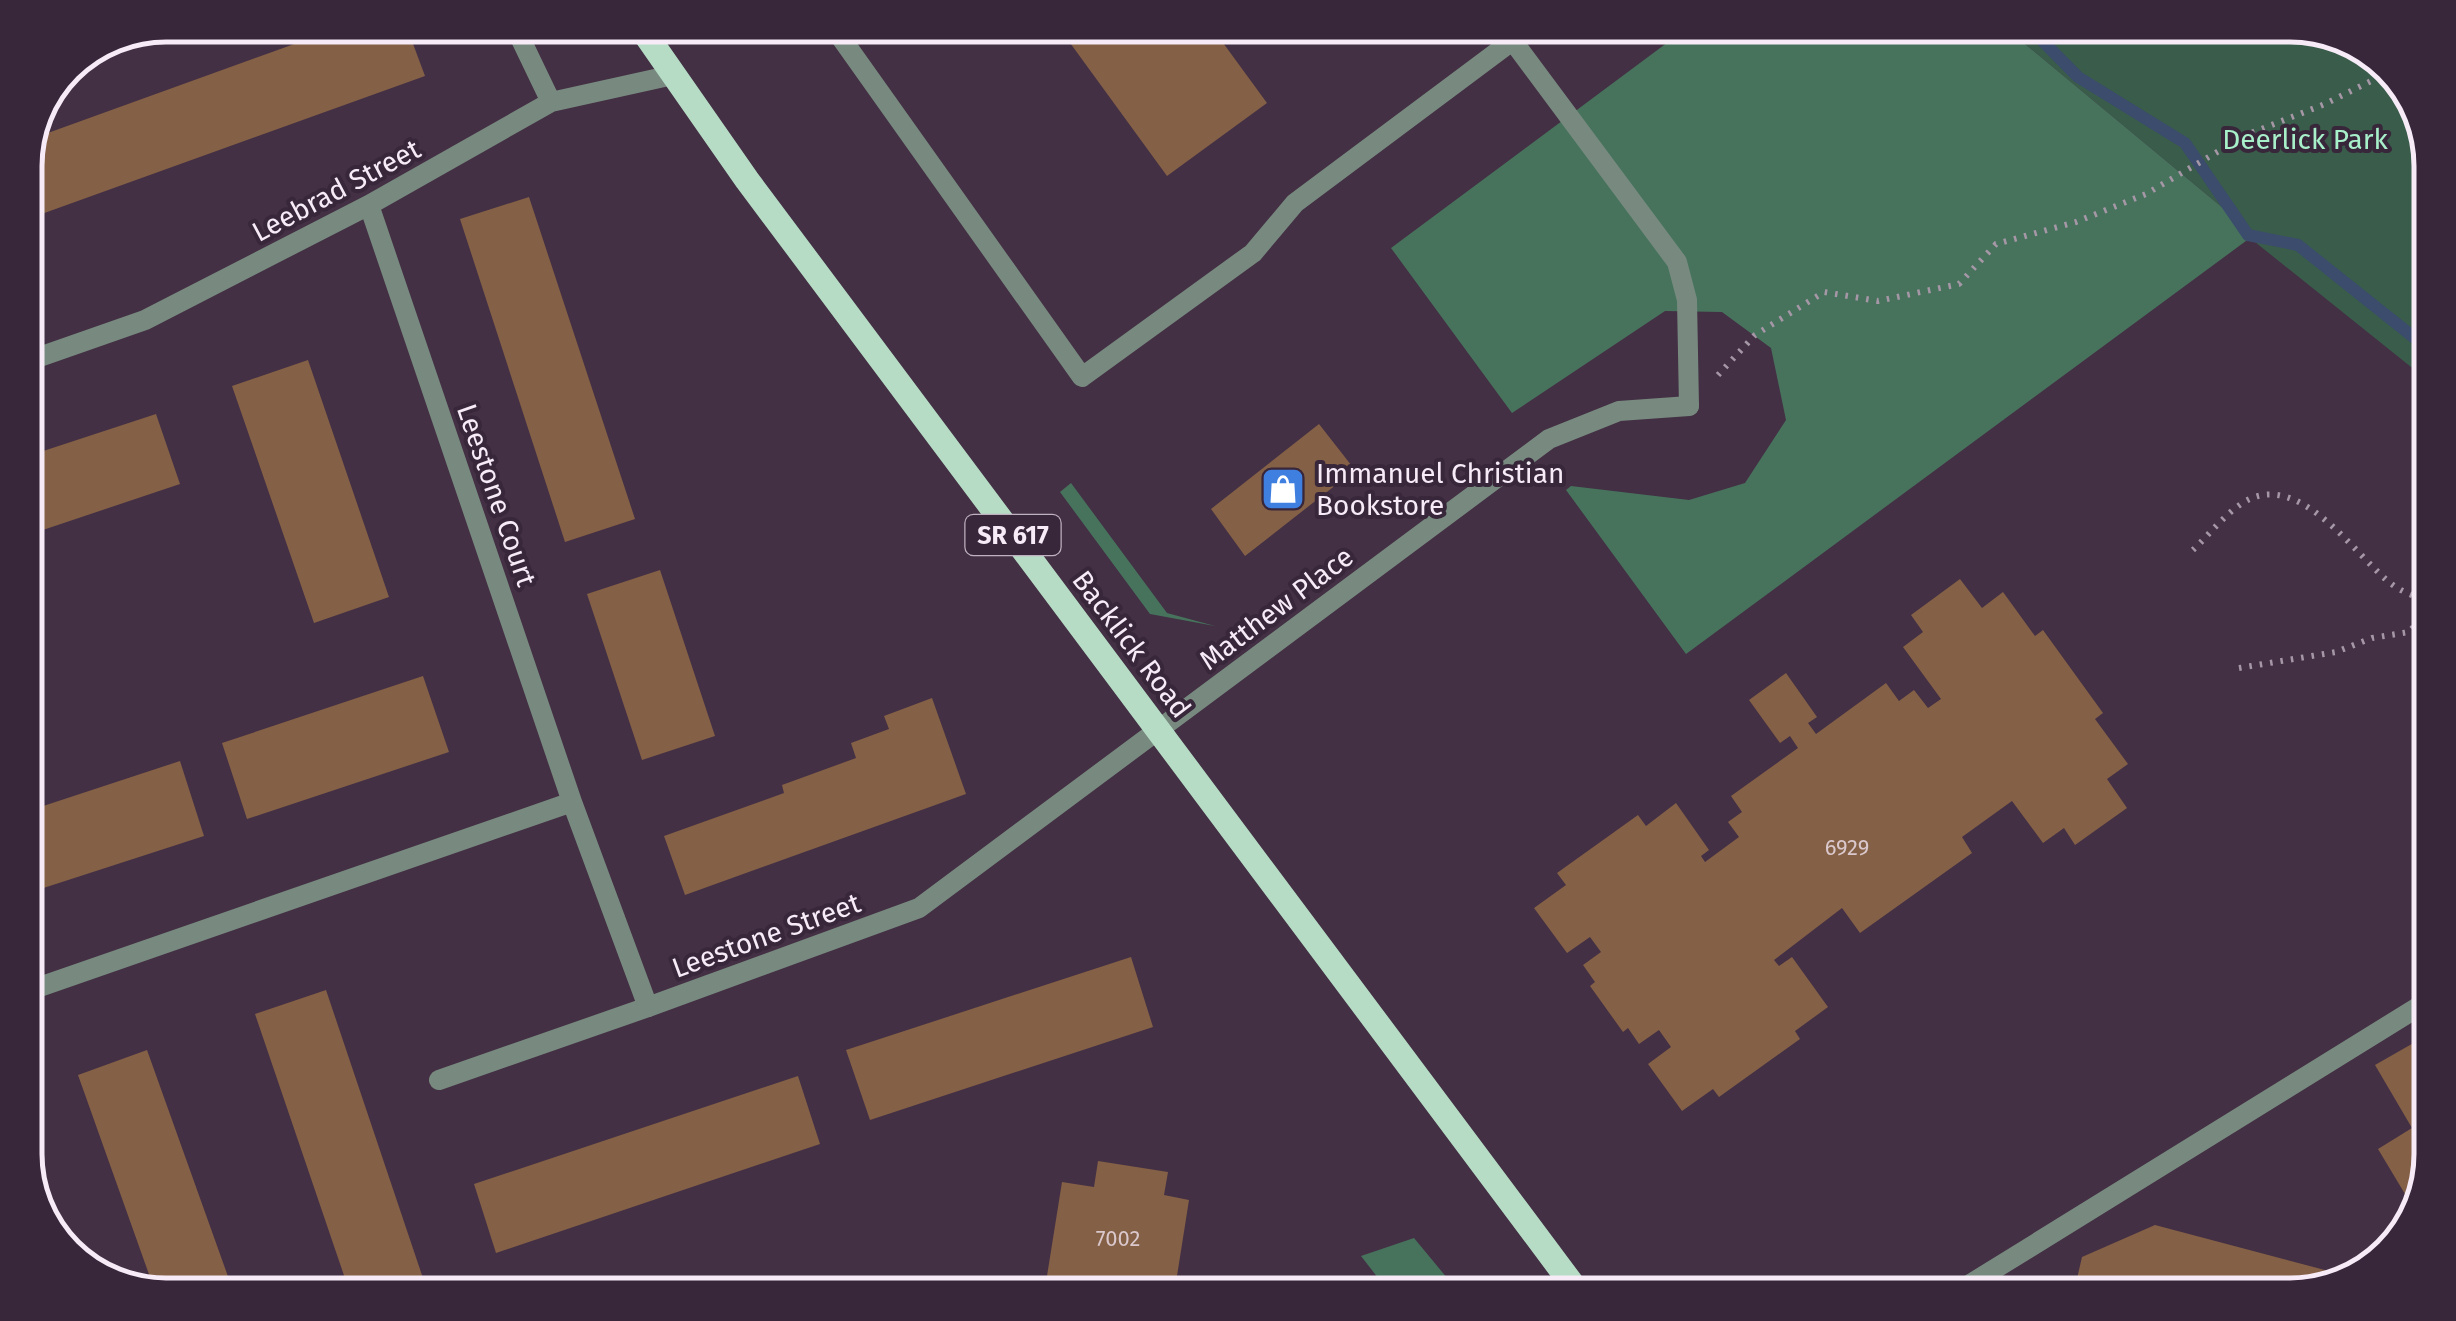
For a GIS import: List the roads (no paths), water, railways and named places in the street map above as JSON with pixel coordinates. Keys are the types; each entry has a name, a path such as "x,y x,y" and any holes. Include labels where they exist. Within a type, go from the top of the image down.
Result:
{"main road":[{"name":"Backlick Road","path":"651,42 1567,1278"}],"street":[{"path":"522,42 551,102"},
{"path":"844,42 1082,378 1253,253 1295,203 1495,42"},
{"name":"Matthew Place","path":"1160,730 1550,439 1619,411 1690,406 1687,300 1677,262 1513,42"},
{"name":"Leebrad Street","path":"43,356 145,320 370,205 551,102 673,75"},
{"name":"Leestone Court","path":"370,205 572,802"},
{"name":"Leestone Street","path":"572,802 648,1007 919,908 1160,730"},
{"path":"43,986 572,802"},
{"path":"439,1080 648,1007"},
{"path":"1987,1278 2414,1009"}],"waterway":[{"path":"2044,42 2078,77 2185,143 2248,235 2298,245 2413,337"}],"place":[{"name":"Immanuel Christian Bookstore","path":"1283,489"}],"park label":[{"name":"Deerlick Park","path":"2305,139"}]}
